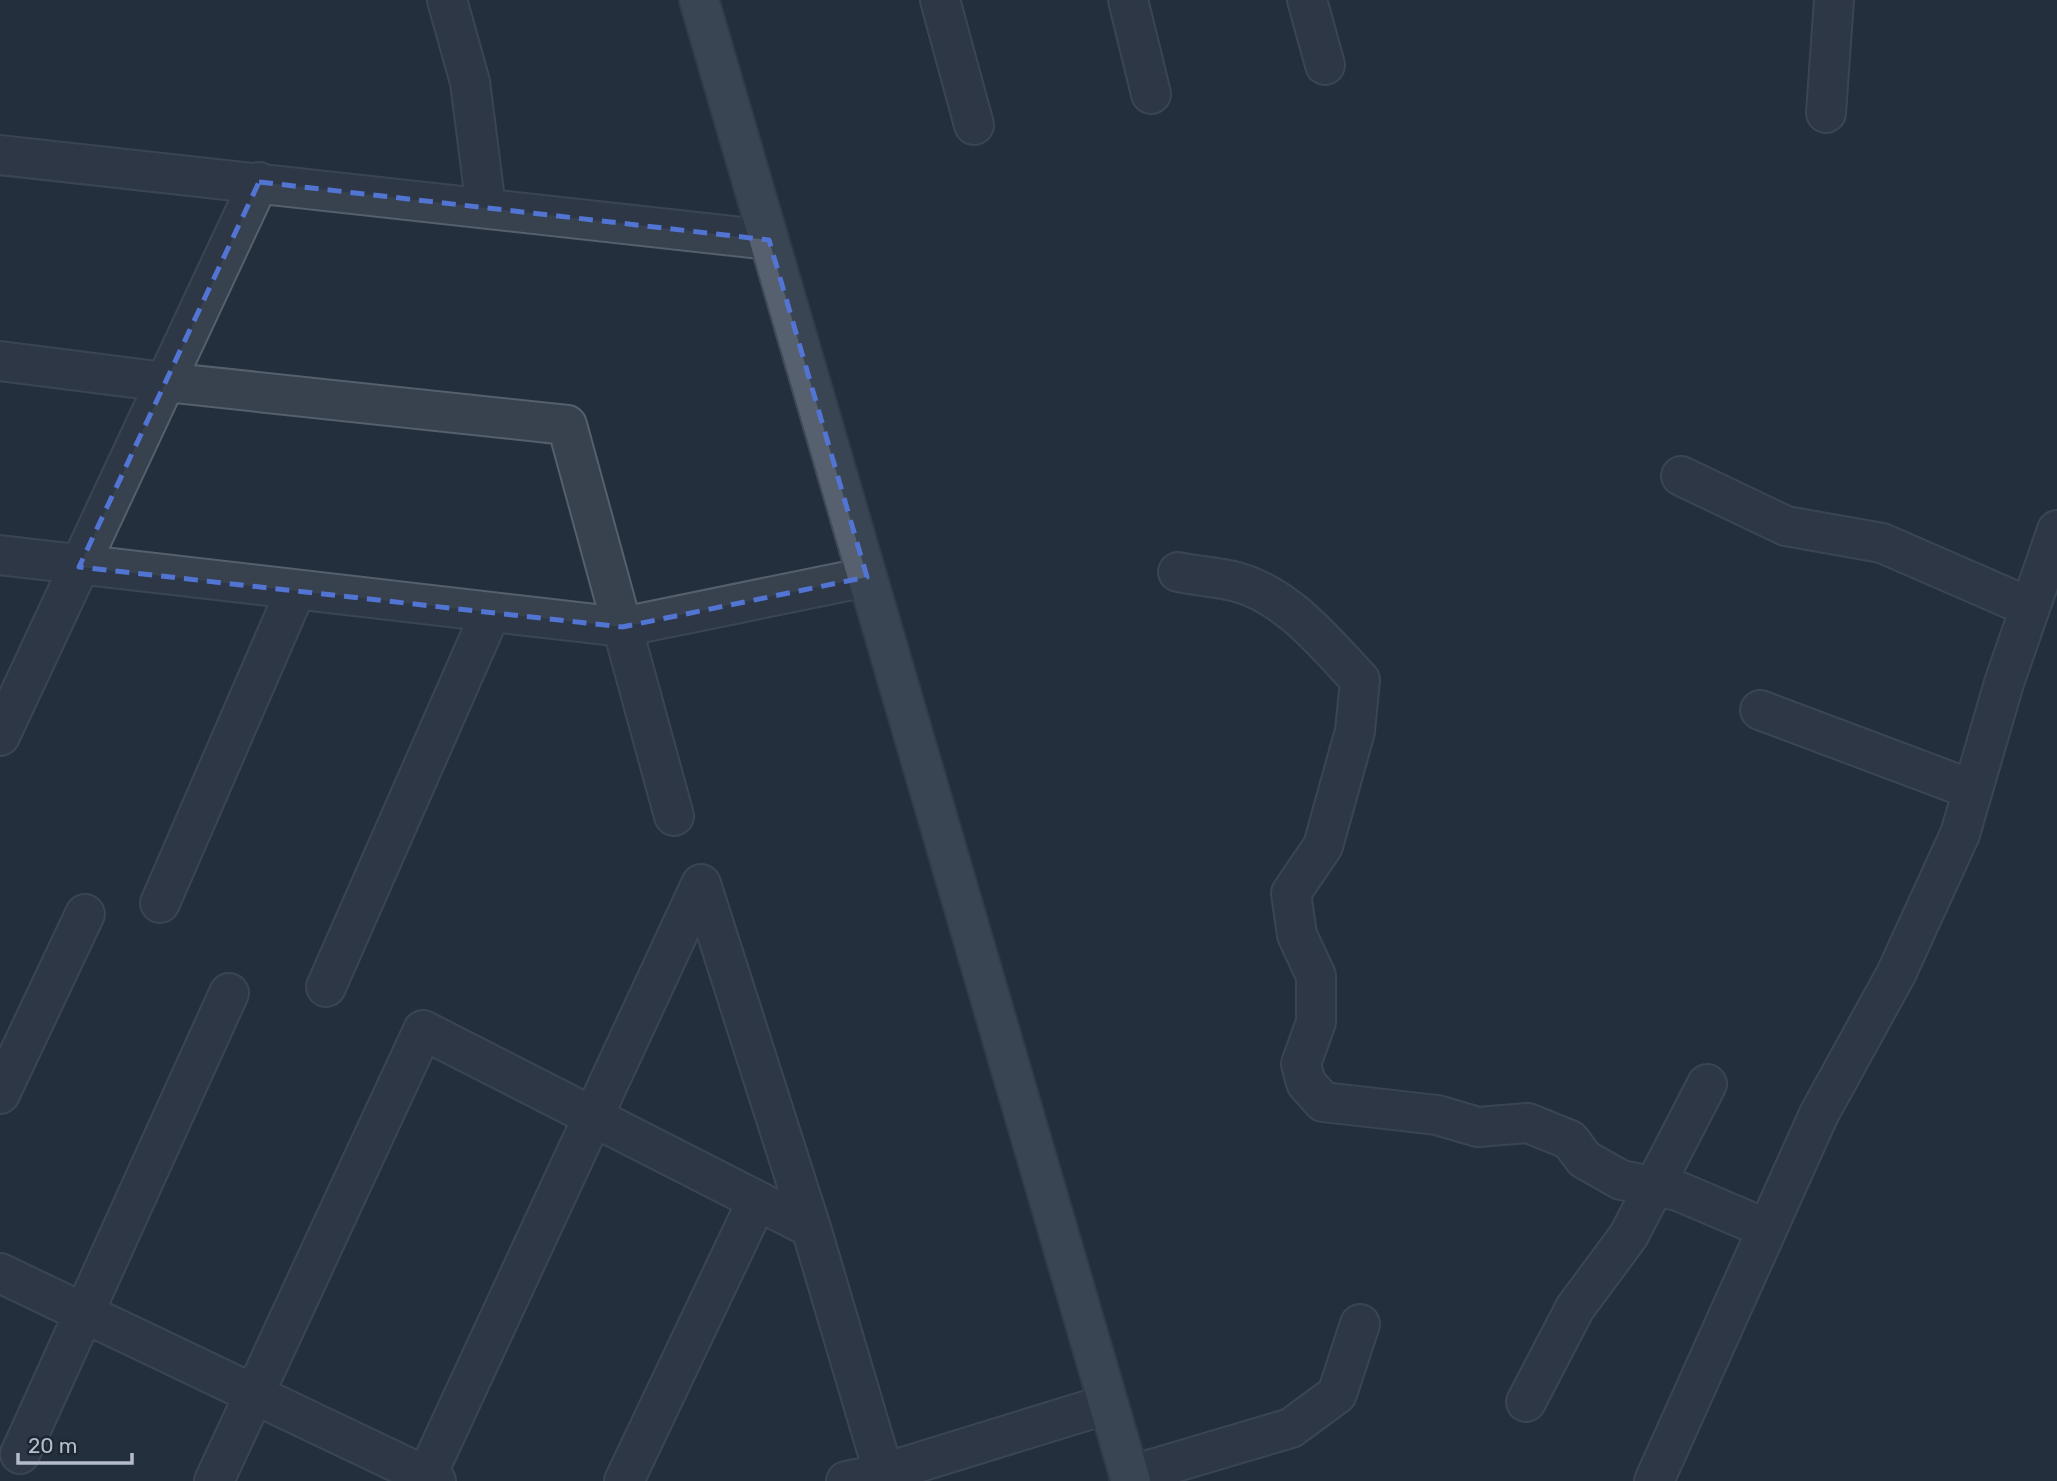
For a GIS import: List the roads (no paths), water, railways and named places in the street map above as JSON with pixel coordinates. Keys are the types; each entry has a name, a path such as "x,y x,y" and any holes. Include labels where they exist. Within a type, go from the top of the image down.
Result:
{"main road":[{"path":"699,0 1130,1479"}],"street":[{"path":"447,0 470,82 486,208"},
{"path":"940,0 974,125"},
{"path":"1128,0 1151,94"},
{"path":"1307,0 1325,65"},
{"path":"1826,113 1834,0"},
{"path":"0,155 769,240"},
{"path":"0,736 259,182"},
{"path":"0,361 165,383 567,425 674,816"},
{"path":"1682,476 1786,526 1882,544 2029,607"},
{"path":"1654,1481 1819,1114 1896,974 1960,834 2029,607 2057,530"},
{"path":"0,555 79,567 622,627 867,577"},
{"path":"1178,572 1239,583 1285,607 1360,680 1355,731 1332,804 1323,846 1290,893 1297,935 1316,976 1316,1022 1301,1064 1306,1083 1323,1102 1437,1115 1478,1127 1528,1123 1570,1140 1584,1159 1621,1180 1678,1191 1767,1229"},
{"path":"160,903 296,590"},
{"path":"326,987 491,612"},
{"path":"1760,710 1973,790"},
{"path":"0,1273 429,1480 701,884 811,1228 885,1477"},
{"path":"0,1094 85,914"},
{"path":"20,1454 229,993"},
{"path":"214,1481 423,1030 811,1228"},
{"path":"1526,1402 1575,1308 1629,1235 1707,1084"},
{"path":"624,1481 757,1201"},
{"path":"1130,1479 1291,1428 1337,1394 1360,1324"},
{"path":"846,1481 885,1477 1108,1404"}]}
